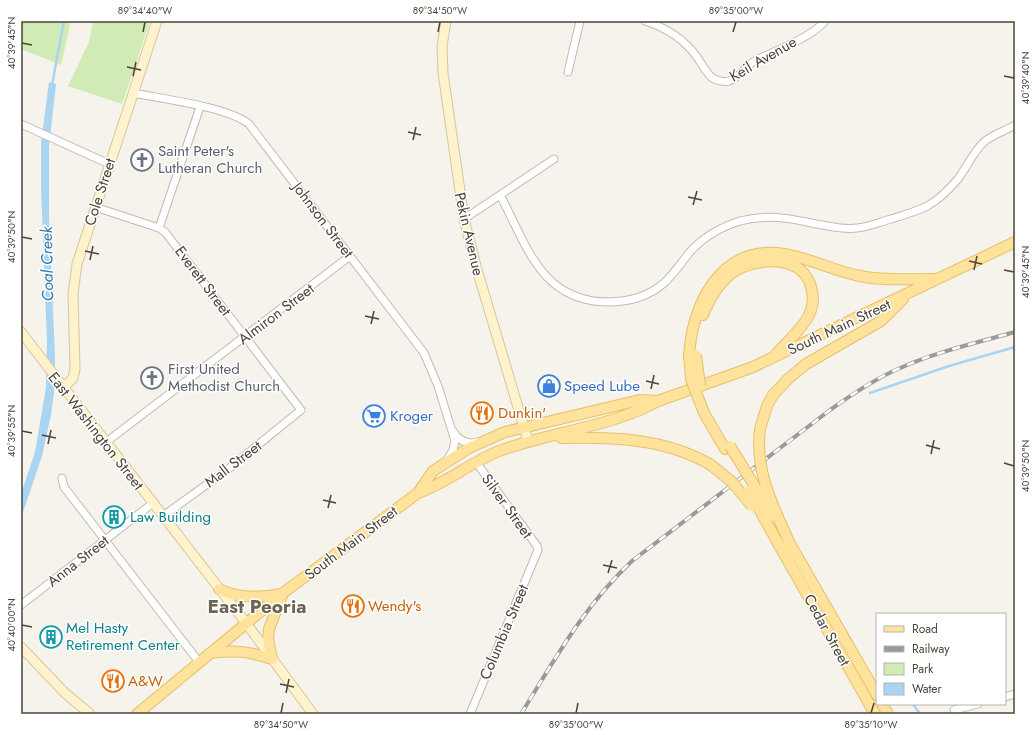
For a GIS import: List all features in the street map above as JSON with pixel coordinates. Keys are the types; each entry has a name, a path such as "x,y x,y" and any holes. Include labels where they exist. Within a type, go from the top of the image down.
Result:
{"main road":[{"name":"South Main Street","path":"137,714 283,593 418,493 433,488 476,462 528,441 547,438 644,409 658,401 716,382 773,358 1015,242"},
{"path":"784,544 707,412 693,355 694,320 706,293 716,279 729,266 746,258 761,254 779,254 798,257 839,272 861,276 939,279"},
{"path":"693,355 703,314 718,288 726,278 742,267 755,263 771,261 788,264 798,269 810,282 814,298 806,321 773,358"},
{"path":"784,544 761,471 758,446 760,429 767,406 773,395 788,379 806,364 881,322 909,293"},
{"name":"South Main Street","path":"418,493 433,471 443,464 486,440 513,429 525,428 640,400 658,401"},
{"path":"547,438 622,438 684,451 711,465 739,490 784,544"},
{"name":"Cedar Street","path":"784,544 876,693"},
{"name":"Cedar Street","path":"784,544 855,680 875,714"},
{"path":"219,589 227,593 246,597 268,597 283,593"},
{"path":"272,659 268,638 269,629 283,593"},
{"path":"210,653 237,650 252,652 272,659"},
{"path":"883,705 888,714"}],"street":[{"name":"Cole Street","path":"63,388 73,378 75,368 74,274 157,21"},
{"name":"Pekin Avenue","path":"446,21 442,46 443,73 464,219 476,266 528,441"},
{"path":"568,72 580,21"},
{"name":"Keil Avenue","path":"646,21 660,26 677,36 695,55 710,76 720,81 733,79 751,64 815,30 825,21"},
{"name":"Johnson Street","path":"134,92 231,114 249,124 424,353 433,373 455,444 451,454 443,464"},
{"path":"159,228 200,107"},
{"path":"21,124 109,164"},
{"path":"500,195 525,247 538,268 552,283 562,290 589,300 613,302 628,301 648,295 665,282 690,252 719,230 741,221 772,217 790,218 838,228 857,228 924,210 940,199 983,144 1015,126"},
{"path":"464,219 554,159"},
{"name":"Everett Street","path":"95,207 159,228 170,238 301,410"},
{"name":"Almiron Street","path":"105,443 350,256"},
{"name":"East Washington Street","path":"21,332 105,443 246,623 313,714"},
{"name":"Mall Street","path":"163,516 227,470 301,410"},
{"name":"Johnson Street","path":"450,424 457,437 463,441 475,443 486,440"},
{"name":"Silver Street","path":"476,462 537,546 538,550"},
{"path":"62,478 64,487 199,662"},
{"name":"Anna Street","path":"21,605 153,503"},
{"name":"Columbia Street","path":"470,714 538,550"},
{"path":"21,647 65,693 90,714"},
{"path":"954,710 974,705"}],"green space":[{"path":"21,21 71,21 61,65 21,49"},
{"path":"93,21 150,21 122,104 68,86 89,42"}],"water":[{"path":"49,82 56,84 49,146 49,217 55,357 54,393 42,456 21,518 21,494 35,452 46,388 47,343 41,188 41,143"}],"waterway":[{"name":"Coal Creek","path":"52,85 64,21"},
{"path":"870,393 949,366 1015,347"},
{"path":"914,705 920,714"}],"railway":[{"path":"521,714 571,634 599,596 632,561 854,393 889,373 912,363 956,348 1015,332"}],"place":[{"name":"Saint Peter's Lutheran Church","path":"142,160"},
{"name":"First United Methodist Church","path":"152,378"},
{"name":"Speed Lube","path":"549,386"},
{"name":"Dunkin'","path":"482,413"},
{"name":"Kroger","path":"374,416"},
{"name":"Law Building","path":"114,517"},
{"name":"Wendy's","path":"353,606"},
{"name":"Mel Hasty Retirement Center","path":"51,637"},
{"name":"A&W","path":"113,681"}],"district":[{"name":"East Peoria","path":"257,606"}]}
